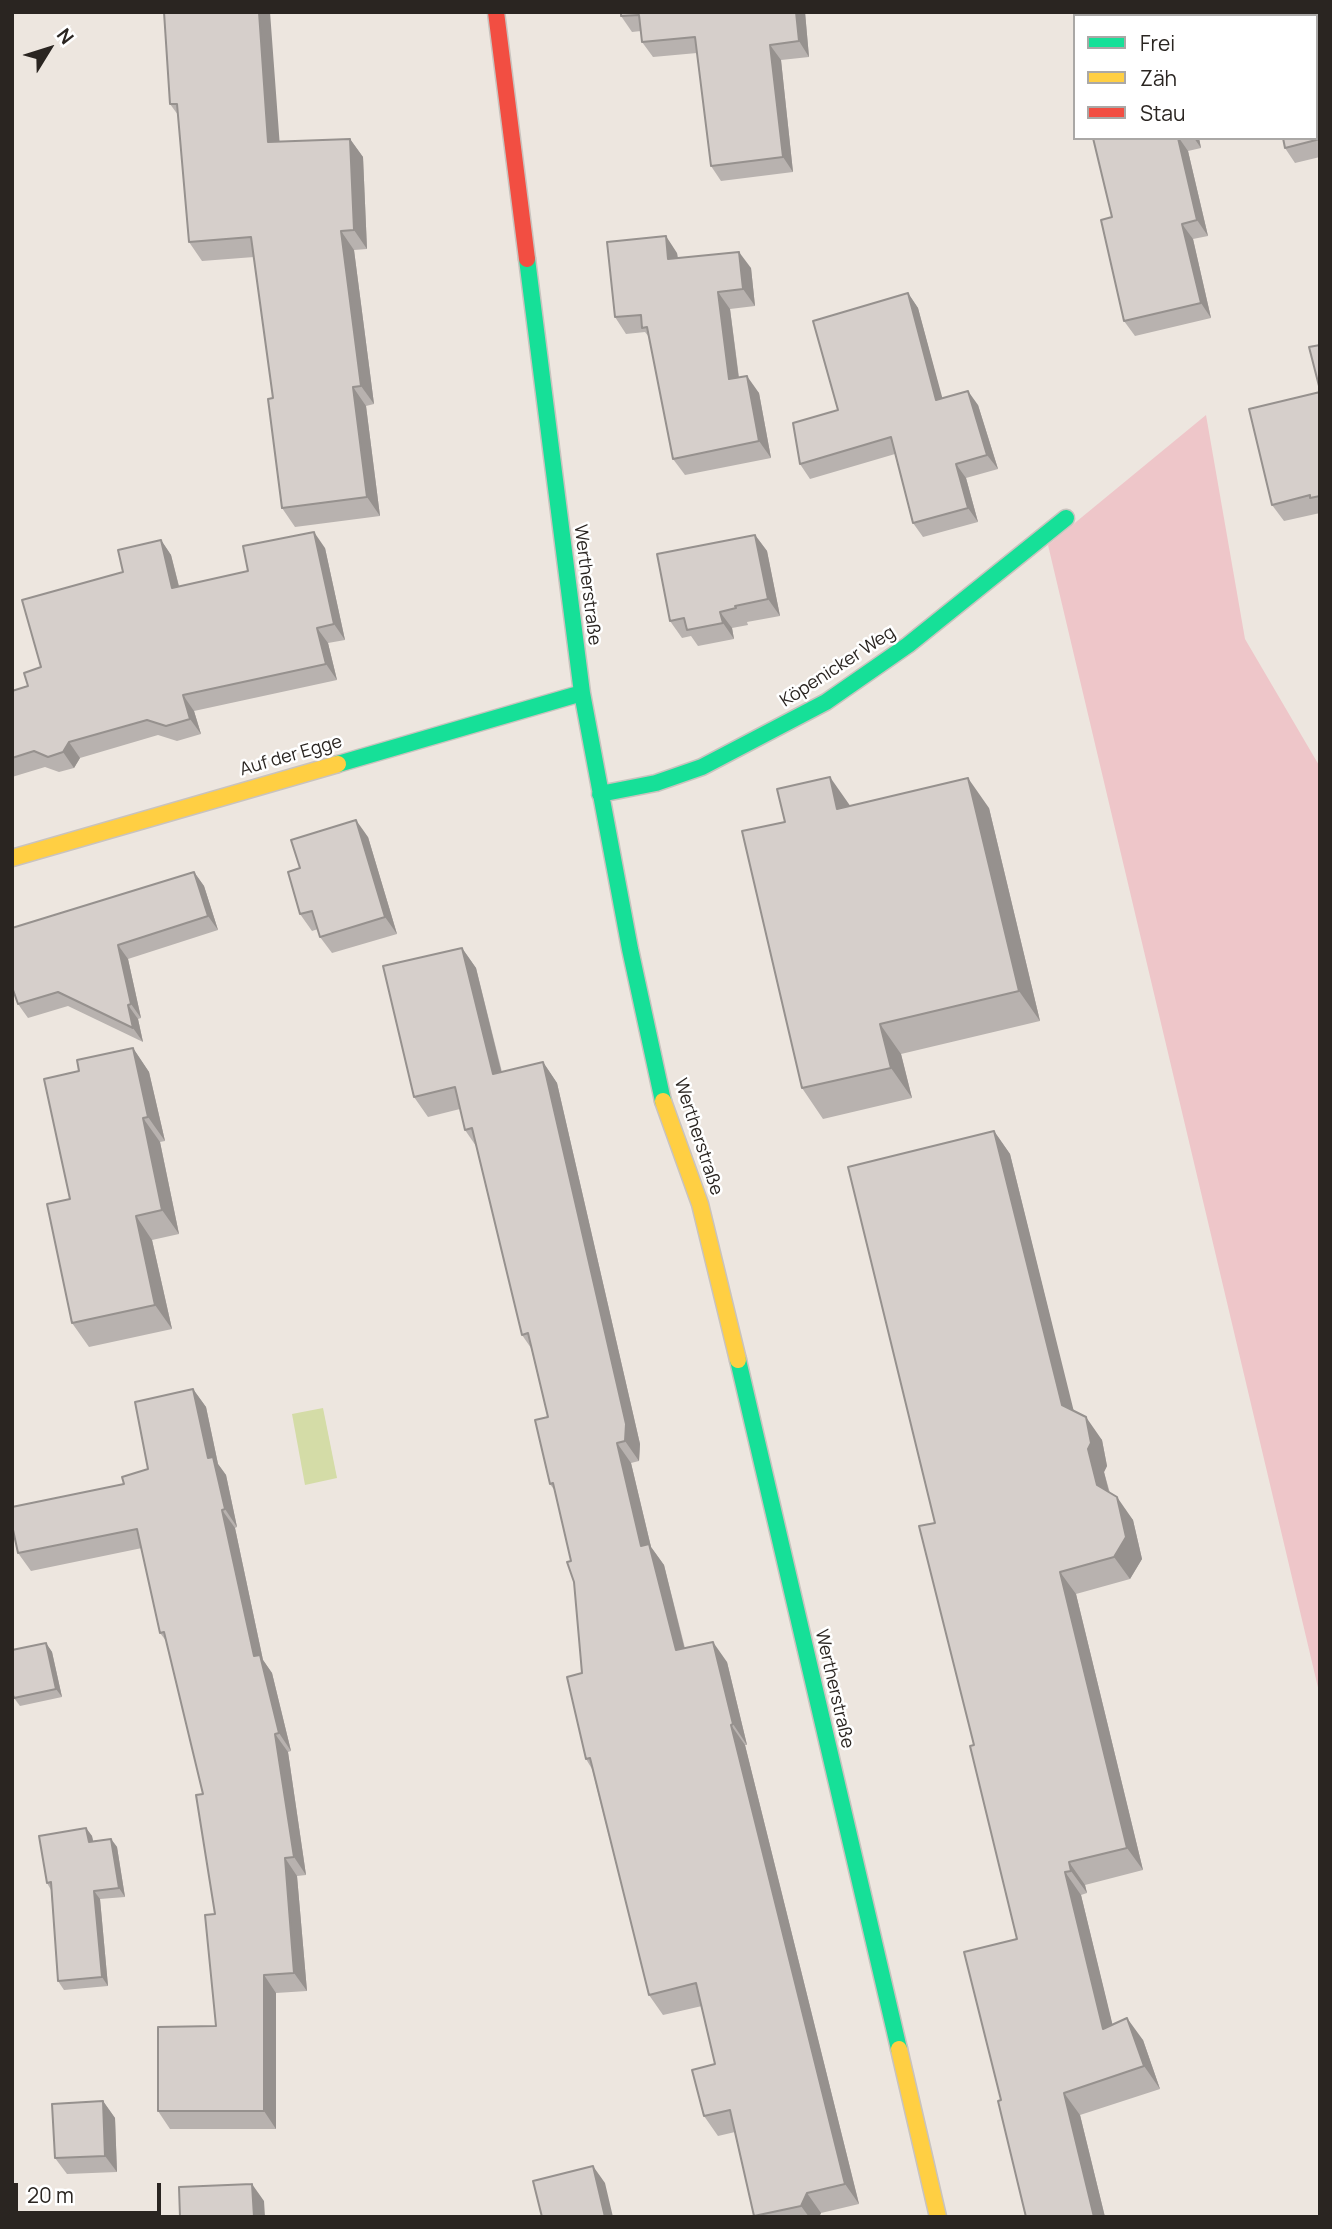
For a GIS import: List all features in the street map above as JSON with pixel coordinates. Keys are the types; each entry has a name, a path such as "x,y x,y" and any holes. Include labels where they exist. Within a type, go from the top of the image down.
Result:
{"main road":[{"name":"Wertherstraße","path":"496,12 582,693 630,949 666,1113 700,1204 939,2217"},
{"name":"Köpenicker Weg","path":"600,794 656,783 702,767 826,702 918,638 1066,518"},
{"name":"Auf der Egge","path":"12,858 582,693"}],"shaded area":[{"path":"1206,415 1245,639 1320,767 1320,1696 1048,545"},
{"path":"323,1408 337,1478 305,1485 292,1414"}],"building":[{"path":"164,12 259,12 268,142 350,139 354,230 341,231 361,386 353,387 367,497 282,508 268,399 273,398 251,237 189,242 177,104 170,104"},
{"path":"621,12 796,12 799,41 770,45 783,157 711,166 695,37 642,42 639,15 621,16"},
{"path":"1095,12 1142,14 1096,14"},
{"path":"1318,34 1320,34 1318,140"},
{"path":"1093,140 1178,140 1197,220 1182,224 1201,303 1124,321 1101,220 1112,217"},
{"path":"1283,140 1316,140 1285,148"},
{"path":"666,236 668,259 739,252 743,289 718,292 729,379 747,376 759,441 673,459 647,327 642,328 641,315 615,317 607,242"},
{"path":"908,293 936,400 968,391 987,455 956,464 968,508 913,523 891,437 800,464 793,423 838,410 813,321"},
{"path":"1320,345 1320,386 1319,386 1309,347"},
{"path":"1320,392 1320,496 1310,498 1310,495 1272,505 1249,409"},
{"path":"314,532 334,624 317,628 326,664 183,695 190,719 166,726 147,720 69,742 63,752 48,757 34,751 12,758 12,691 28,686 24,673 41,667 22,600 123,572 118,550 161,540 172,588 248,571 243,546"},
{"path":"755,535 768,599 720,612 723,623 687,630 684,618 670,621 657,554"},
{"path":"830,777 837,809 968,778 1019,991 880,1024 891,1068 802,1088 742,831 785,822 777,789"},
{"path":"356,820 385,917 320,937 312,911 300,914 288,872 300,868 291,840"},
{"path":"194,872 208,916 118,945 131,1004 128,1005 133,1028 58,992 18,1004 12,987 12,928"},
{"path":"462,948 493,1074 543,1062 626,1424 625,1441 617,1443 641,1546 649,1544 676,1650 713,1642 733,1724 731,1725 845,2184 807,2193 801,2206 754,2216 730,2110 704,2116 692,2070 715,2064 696,1983 649,1995 567,1677 582,1673 574,1582 567,1562 571,1561 553,1483 550,1484 535,1420 548,1417 528,1333 522,1335 472,1128 465,1130 455,1087 414,1097 383,966"},
{"path":"133,1048 148,1117 143,1118 162,1210 136,1216 155,1305 72,1323 47,1204 70,1199 44,1079 79,1071 77,1060"},
{"path":"994,1131 1062,1405 1086,1417 1091,1443 1088,1449 1097,1485 1117,1497 1126,1537 1114,1557 1060,1572 1127,1848 1069,1862 1071,1871 1065,1872 1103,2029 1127,2018 1144,2066 1064,2093 1094,2217 1026,2217 998,2101 1001,2100 964,1952 1017,1939 970,1746 974,1745 919,1526 935,1523 848,1167"},
{"path":"193,1389 208,1458 213,1457 225,1509 222,1510 254,1656 260,1655 279,1733 275,1734 294,1857 285,1858 294,1973 264,1975 264,2111 158,2111 158,2027 216,2026 205,1915 215,1914 196,1795 203,1794 164,1632 160,1633 137,1529 18,1553 12,1525 12,1507 124,1484 122,1477 148,1469 135,1402"},
{"path":"46,1643 56,1689 14,1698 12,1650"},
{"path":"86,1828 89,1842 111,1839 119,1888 94,1891 102,1977 58,1981 51,1882 47,1883 39,1836"},
{"path":"103,2101 105,2156 55,2158 52,2104"},
{"path":"593,2166 605,2217 542,2217 533,2181"},
{"path":"252,2184 254,2217 180,2217 179,2187"}],"traffic: fast":[{"path":"527,259 582,693 630,949 663,1101"},
{"path":"600,794 656,783 702,767 826,702 908,645 1066,518"},
{"path":"338,764 582,693"},
{"path":"738,1360 899,2049"}],"traffic: slow":[{"path":"12,858 338,764"},
{"path":"663,1101 700,1204 738,1360"},
{"path":"899,2049 938,2217"}],"traffic: jam":[{"path":"496,12 527,259"}]}
